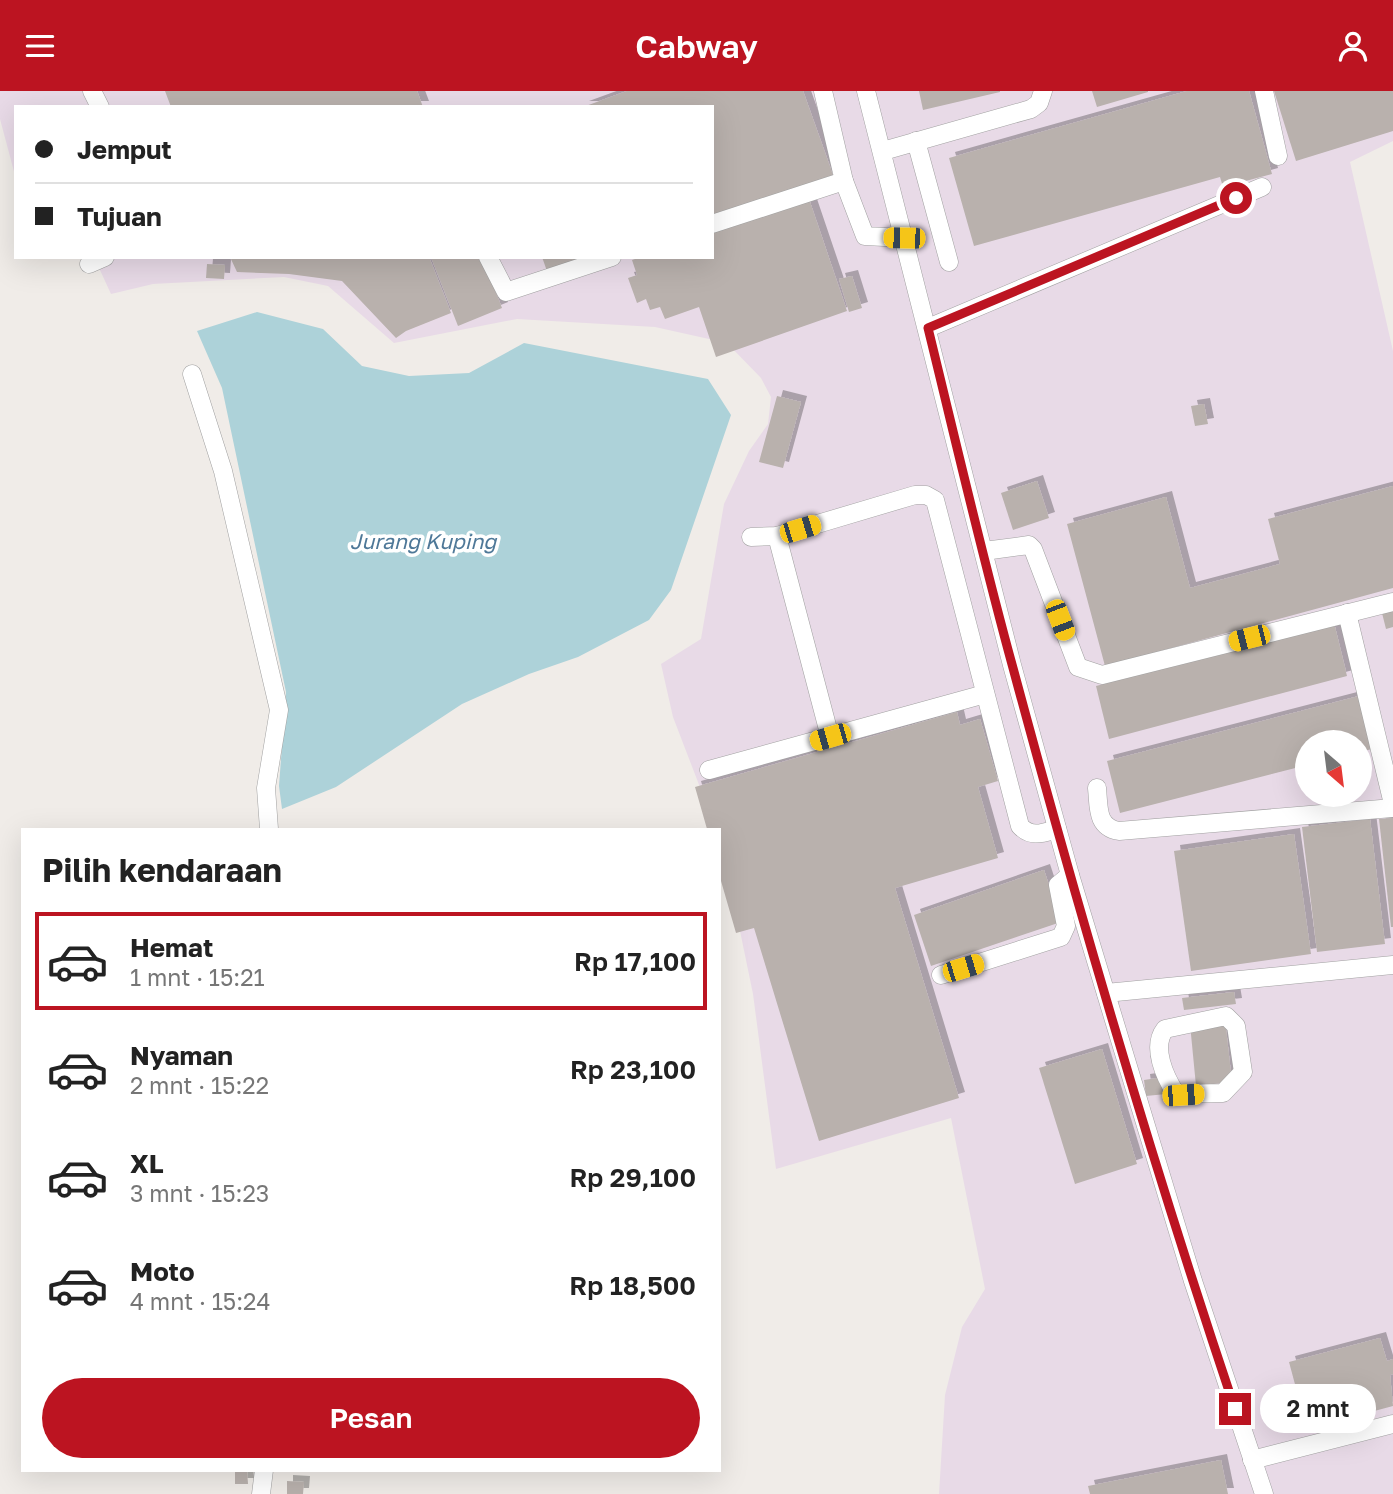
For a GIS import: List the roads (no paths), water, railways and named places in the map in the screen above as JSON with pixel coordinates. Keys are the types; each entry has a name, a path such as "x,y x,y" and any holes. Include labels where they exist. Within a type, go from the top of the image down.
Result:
{"street":[{"path":"823,91 844,181 864,236 904,238"},
{"path":"866,91 1070,875 1193,1281 1264,1494"},
{"path":"883,151 1031,109 1039,103 1043,91"},
{"path":"1264,91 1278,156"},
{"path":"916,141 949,262"},
{"path":"714,223 844,181"},
{"path":"928,328 1262,187"},
{"path":"489,259 506,292 606,259"},
{"path":"192,373 223,471 279,709 266,788 269,828"},
{"path":"751,537 777,536 915,495 926,495 935,500 1020,826 1025,831 1038,835 1057,829"},
{"path":"777,536 830,737"},
{"path":"984,551 1012,545 1029,545 1033,549 1078,667 1102,675 1393,602"},
{"path":"1097,788 1101,821 1105,827 1119,831 1393,806 1348,613"},
{"path":"709,770 985,694"},
{"path":"941,975 1061,937 1066,926 1058,885 1070,875"},
{"path":"1106,993 1393,965"},
{"path":"1226,1016 1237,1026 1243,1072 1223,1093 1180,1095 1172,1087 1161,1061 1160,1037 1165,1029 1226,1016"},
{"path":"1129,1068 1161,1061"},
{"path":"1252,1461 1393,1424"},
{"path":"261,1494 264,1472"}],"water":[{"name":"Jurang Kuping","path":"257,312 323,329 362,366 409,376 469,373 524,343 708,379 731,415 671,590 649,620 578,657 529,674 462,704 336,787 282,809 279,786 286,692 222,388 197,331"}]}
